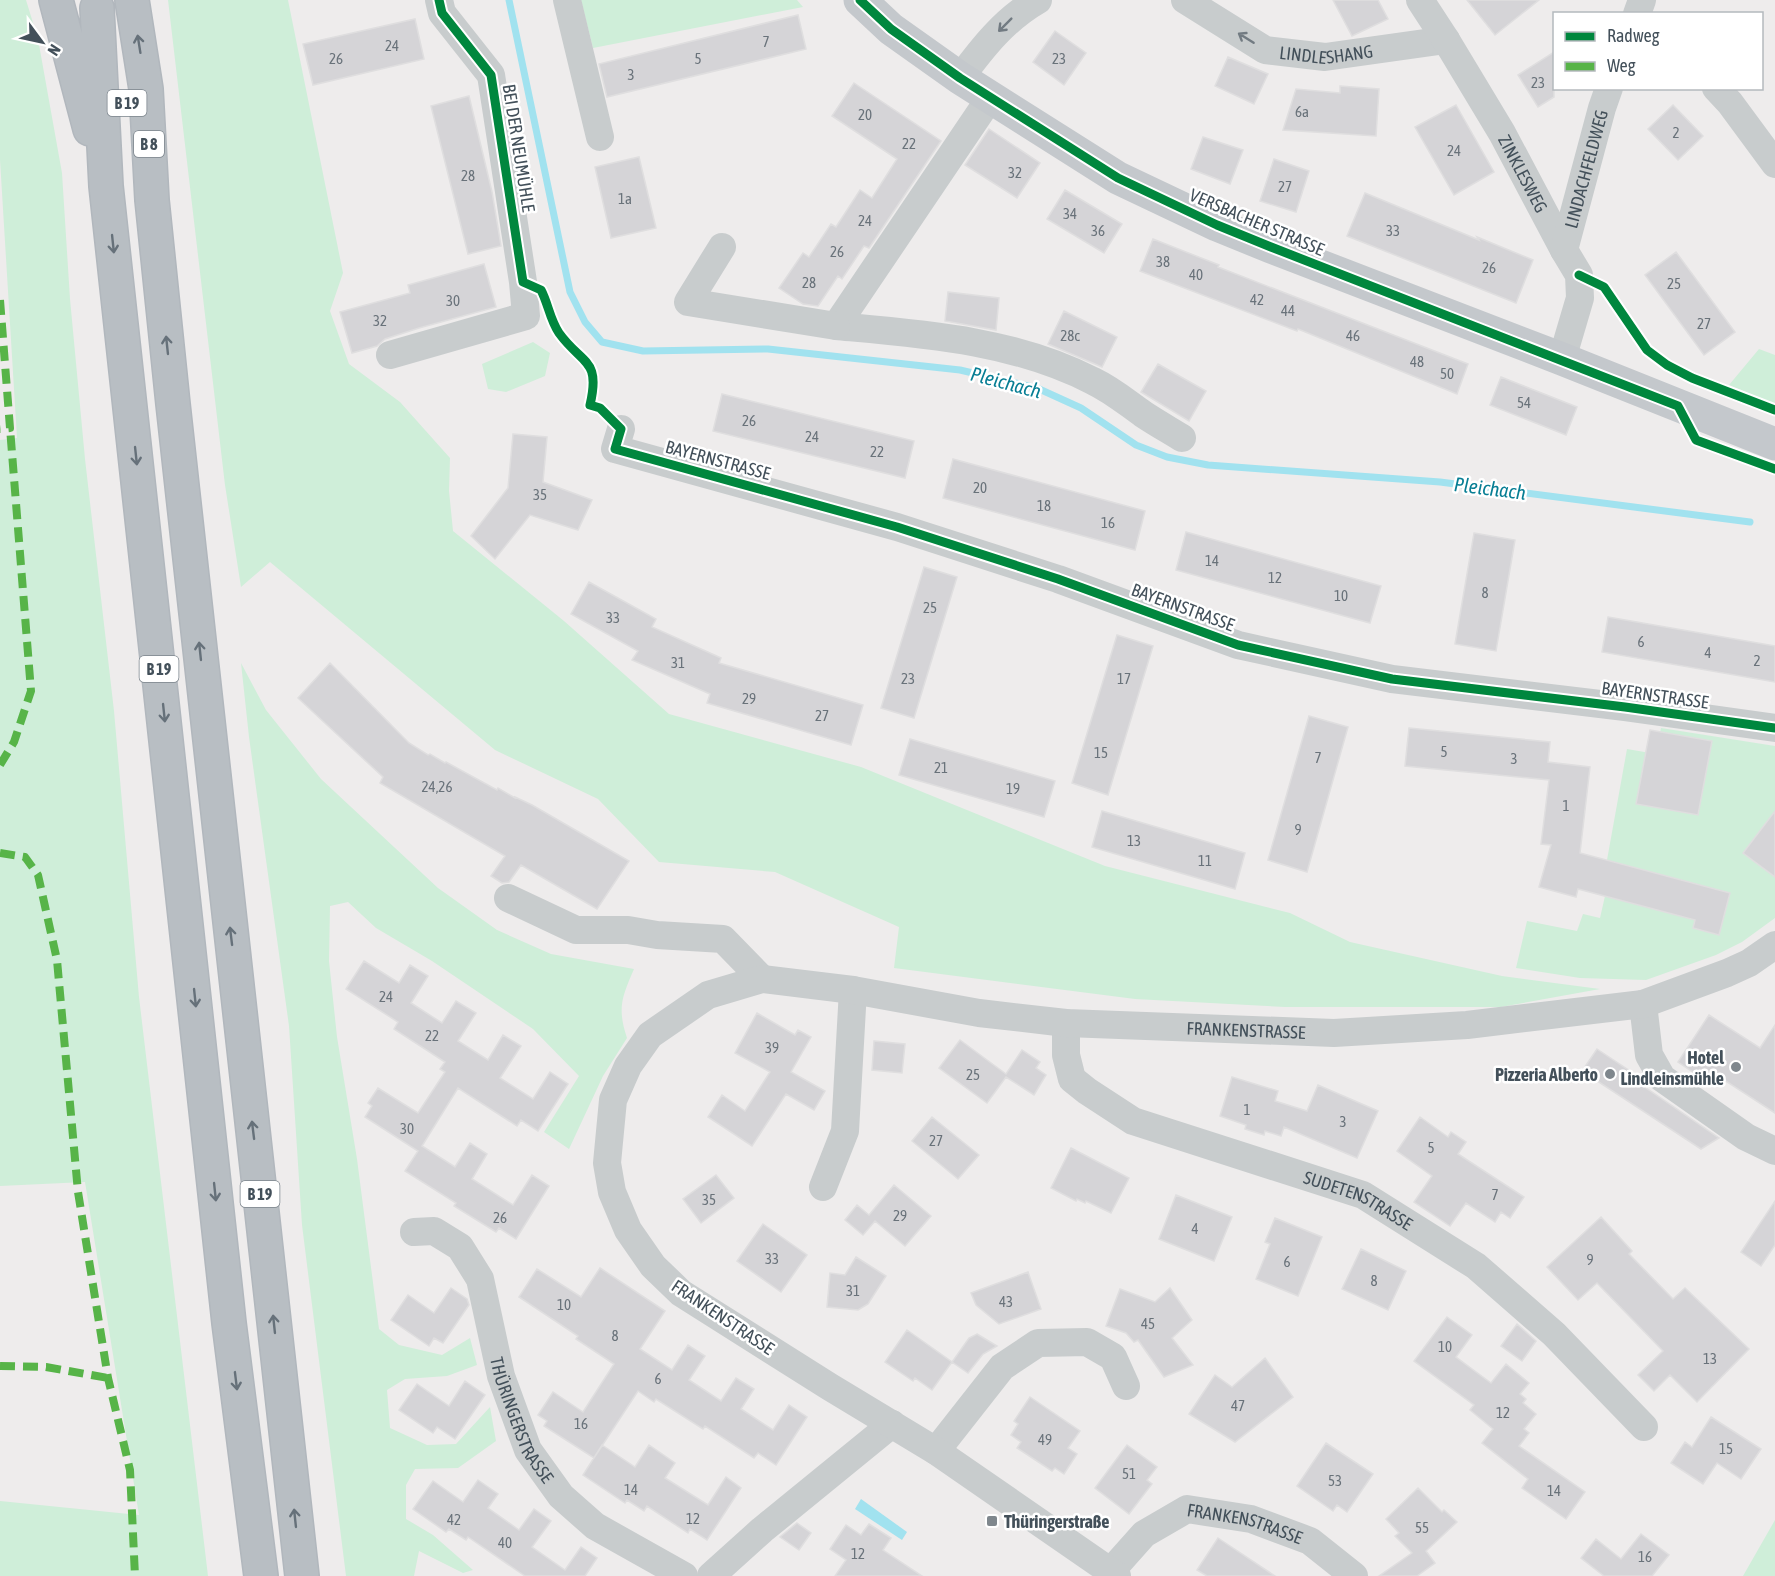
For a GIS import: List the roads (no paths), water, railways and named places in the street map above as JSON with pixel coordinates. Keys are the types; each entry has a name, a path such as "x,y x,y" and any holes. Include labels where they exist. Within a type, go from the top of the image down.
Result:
{"highway":[{"name":"B 19","path":"56,0 106,186"},
{"name":"B 8","path":"132,0 146,88 152,200"},
{"name":"B 19","path":"96,4 106,186 229,1323 261,1576"},
{"name":"B 19","path":"96,4 126,100 152,200 224,881 302,1576"}],"main road":[{"name":"VERSBACHER STRASSE","path":"872,4 891,29 960,78 1118,178 1271,247 1775,444"}],"street":[{"name":"BEI DER NEUMÜHLE","path":"390,356 526,316 523,282 491,75 442,13 439,0"},
{"path":"567,0 600,137"},
{"path":"960,78 988,41 1018,12 1038,0"},
{"name":"LINDLESHANG","path":"1185,0 1265,50 1325,57 1446,40"},
{"name":"ZINKLESWEG","path":"1420,0 1502,133 1579,275 1580,298 1562,359"},
{"name":"LINDACHFELDWEG","path":"1564,250 1608,90"},
{"path":"1718,90 1775,164"},
{"path":"836,326 990,98"},
{"path":"722,247 688,302 836,326 959,339 1016,351 1058,364 1119,395 1142,413 1182,438"},
{"name":"BAYERNSTRASSE","path":"621,429 615,449 897,527 1058,579 1238,645 1392,679 1625,706 1775,728"},
{"path":"508,898 576,930 628,930 657,935 723,939 762,979"},
{"name":"FRANKENSTRASSE","path":"1354,1576 1310,1540 1251,1519 1187,1509 1144,1534 1114,1574 936,1451 681,1293 652,1266 628,1230 612,1192 607,1163 613,1100 628,1066 651,1035 708,995 762,979 853,990 979,1013 1066,1023 1334,1033 1467,1025 1643,1004 1727,973 1749,963 1775,945"},
{"path":"823,1187 845,1131 853,990"},
{"path":"1643,1004 1649,1055 1662,1078 1746,1137 1775,1151"},
{"name":"SUDETENSTRASSE","path":"1066,1023 1066,1055 1072,1079 1087,1091 1133,1120 1363,1195 1476,1266 1554,1334 1644,1427"},
{"name":"THÜRINGERSTRASSE","path":"414,1232 434,1231 460,1247 480,1279 501,1376 528,1450 561,1496 595,1526 684,1576"},
{"path":"936,1451 1002,1367 1038,1343 1087,1342 1113,1357 1126,1386"},
{"path":"711,1576 770,1523 892,1424"}],"water":[{"path":"861,1499 907,1532 902,1540 855,1509"}],"waterway":[{"name":"Pleichach","path":"509,0 570,292 585,322 602,342 643,351 768,349 960,370 1037,388 1081,408 1136,445 1167,457 1208,465 1440,482 1750,522"}],"place":[{"name":"Hotel Lindleinsmühle","path":"1736,1067"},
{"name":"Pizzeria Alberto","path":"1610,1074"},
{"name":"Thüringerstraße","path":"992,1521"}]}
